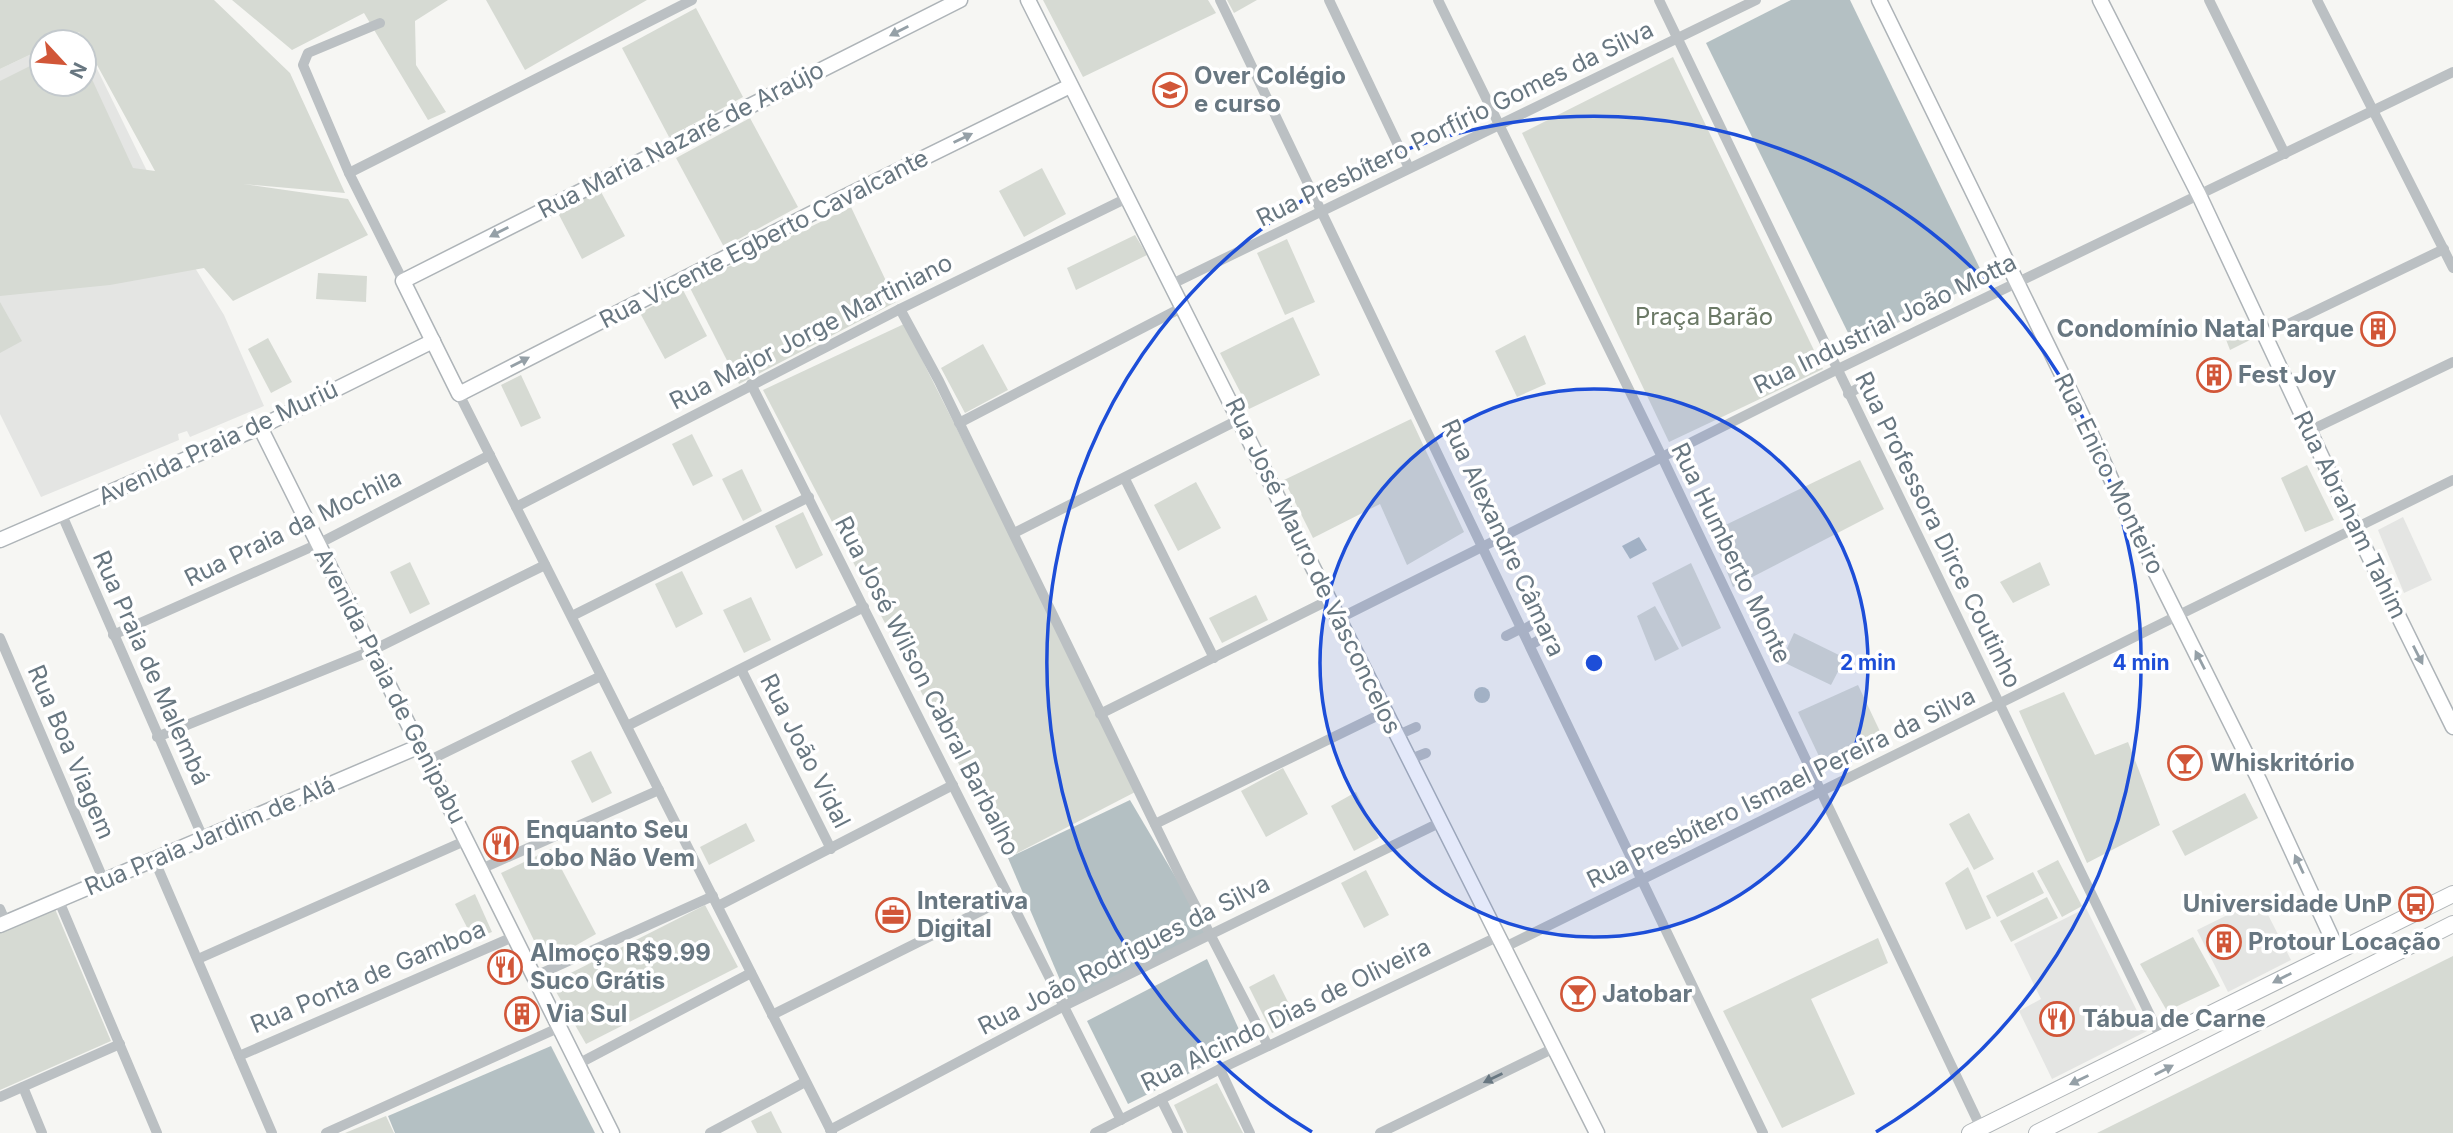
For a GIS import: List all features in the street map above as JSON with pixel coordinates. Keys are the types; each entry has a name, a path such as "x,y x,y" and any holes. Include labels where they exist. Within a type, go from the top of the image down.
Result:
{"main road":[{"name":"Rua Maria Nazaré de Araújo","path":"403,281 960,0"},
{"name":"Rua José Mauro de Vasconcelos","path":"1028,0 1597,1133"},
{"name":"Rua Enico Monteiro","path":"1879,0 2265,792 2337,949"},
{"name":"Rua Abraham Tahim","path":"2100,0 2199,195 2355,528 2453,727"},
{"name":"Rua Vicente Egberto Cavalcante","path":"459,394 836,201 1070,86"},
{"path":"403,281 459,394"},
{"name":"Avenida Praia de Muriú","path":"0,540 260,427 433,341"},
{"name":"Avenida Praia de Genipabu","path":"260,427 612,1133"},
{"name":"Rua Praia Jardim de Alá","path":"2,919 59,901 419,746"},
{"path":"1976,1130 2162,1040 2337,949 2453,894"},
{"path":"2342,979 2352,967 2405,936 2409,930 2404,919"},
{"path":"2037,1133 2453,924"}],"street":[{"path":"349,173 692,0"},
{"name":"Rua Alexandre Câmara","path":"1220,0 1483,546 1639,881 1763,1133"},
{"path":"1329,0 1409,168"},
{"name":"Rua Humberto Monte","path":"1438,0 1662,457 1822,792 1976,1130"},
{"name":"Rua Professora Dirce Coutinho","path":"1660,0 1836,370 2162,1040"},
{"name":"Rua Presbítero Porfírio Gomes da Silva","path":"1172,284 1756,0"},
{"path":"2209,0 2285,154"},
{"path":"2317,0 2453,268"},
{"path":"380,23 308,53 303,65 349,173 403,281"},
{"name":"Rua Industrial João Motta","path":"1338,619 1836,370 2453,72"},
{"name":"Rua Major Jorge Martiniano","path":"516,506 751,384 1127,198"},
{"path":"2263,335 2444,249"},
{"path":"959,423 1183,307"},
{"path":"900,309 1268,1046"},
{"path":"2309,431 2453,362"},
{"name":"Rua José Wilson Cabral Barbalho","path":"751,384 1121,1120"},
{"path":"1848,394 1866,384"},
{"path":"459,394 831,1131"},
{"path":"1014,533 1240,419"},
{"name":"Rua Praia da Mochila","path":"113,635 318,544 490,455"},
{"path":"1125,479 1214,658"},
{"name":"Rua Presbítero Ismael Pereira da Silva","path":"1500,942 1639,881 2453,480"},
{"path":"572,616 808,497"},
{"name":"Rua Praia de Malembá","path":"62,515 203,838"},
{"path":"157,737 371,651 545,565"},
{"path":"1100,714 1329,600"},
{"path":"627,726 742,671 864,607"},
{"path":"1506,636 1540,620"},
{"path":"1530,645 1547,636"},
{"name":"Rua Boa Viagem","path":"0,638 104,881"},
{"name":"Rua João Vidal","path":"742,671 831,849"},
{"path":"428,761 601,676"},
{"path":"1155,824 1385,712"},
{"path":"1396,736 1416,727"},
{"path":"1408,760 1426,753"},
{"path":"718,906 953,785"},
{"path":"481,870 659,790"},
{"name":"Rua João Rodrigues da Silva","path":"831,1131 1064,1006 1439,823"},
{"path":"198,959 467,840"},
{"path":"154,859 272,1133"},
{"path":"533,977 713,896"},
{"path":"772,1015 1009,897"},
{"path":"59,901 157,1133"},
{"name":"Rua Ponta de Gamboa","path":"239,1056 513,937"},
{"name":"Rua Alcindo Dias de Oliveira","path":"1095,1133 1268,1046 1500,942"},
{"path":"576,1065 751,973"},
{"path":"326,1133 558,1028"},
{"path":"0,1097 120,1044"},
{"path":"1380,1133 1554,1048"},
{"path":"1220,1069 1250,1133"},
{"path":"710,1133 805,1082"},
{"path":"23,1087 42,1133"},
{"path":"1161,1099 1178,1133"}],"shaded area":[{"path":"1791,0 1850,0 1985,279 1854,345 1706,43"},
{"path":"28,56 28,98 98,98 98,71 192,263 224,315 264,406 190,437 187,431 178,434 179,440 41,497 0,414 0,69"},
{"path":"2403,517 2432,580 2404,593 2378,530"},
{"path":"1639,537 1647,550 1630,559 1622,546"},
{"path":"1482,687 1488,689 1488,701 1482,703 1476,701 1474,695 1476,689"},
{"path":"1130,800 1208,932 1069,1001 1008,858"},
{"name":"Protour Locação","path":"2260,899 2291,960 2228,992 2197,930"},
{"path":"2086,908 2147,1031 2052,1079 2019,1011 2041,999 2014,944"},
{"path":"1207,959 1246,1045 1128,1104 1087,1021"},
{"path":"551,1046 595,1133 395,1133 388,1116"}],"green space":[{"path":"0,0 214,0 290,73 345,193 243,184 348,199 368,235 233,301 204,268 110,285 0,296 0,81 28,67 28,98 98,98 98,92 133,168 155,171 98,67 98,28 28,28 28,56 0,69"},
{"path":"232,0 448,0 415,21 416,65 446,112 428,120 364,13 292,50"},
{"path":"486,0 647,0 525,70"},
{"path":"1043,0 1208,0 1216,13 1083,77"},
{"path":"1227,0 1257,0 1234,13"},
{"path":"696,8 743,97 669,137 622,48"},
{"name":"Praça Barão","path":"1673,57 1823,369 1669,442 1522,133"},
{"path":"750,118 798,207 724,247 676,158"},
{"path":"1042,168 1066,214 1024,237 999,191"},
{"path":"600,190 625,236 582,259 558,213"},
{"path":"851,207 896,302 739,384 689,286"},
{"path":"1135,235 1147,255 1076,290 1067,268"},
{"path":"1287,239 1315,302 1285,315 1257,253"},
{"path":"318,273 367,276 366,302 316,299"},
{"path":"683,290 707,336 665,359 640,313"},
{"path":"0,302 22,341 0,353"},
{"path":"1293,317 1320,375 1249,409 1220,353"},
{"path":"904,324 1139,790 1008,858 763,390"},
{"path":"2245,326 2252,339 2230,350 2225,337"},
{"path":"1525,335 1546,384 1517,397 1495,351"},
{"path":"268,338 292,382 271,393 248,349"},
{"path":"983,344 1008,390 965,413 941,368"},
{"path":"521,375 541,418 521,427 501,385"},
{"path":"1411,419 1464,532 1407,565 1380,504 1313,538 1284,480"},
{"path":"692,434 713,476 693,486 672,444"},
{"path":"1860,460 1884,509 1733,587 1711,532"},
{"path":"2307,465 2334,520 2305,532 2281,478"},
{"path":"742,469 762,511 743,521 722,479"},
{"path":"1196,482 1221,528 1178,551 1154,505"},
{"path":"803,512 823,555 796,569 775,526"},
{"path":"410,562 430,604 410,614 390,572"},
{"path":"2040,562 2050,585 2013,603 2000,582"},
{"path":"1691,563 1721,628 1682,647 1652,583"},
{"path":"682,571 703,614 676,628 655,584"},
{"path":"1256,595 1268,620 1222,643 1209,618"},
{"path":"751,597 771,640 744,653 723,610"},
{"path":"1655,606 1679,649 1655,661 1637,616"},
{"path":"1794,633 1845,658 1831,685 1781,661"},
{"path":"1858,685 1885,742 1826,771 1798,712"},
{"path":"2064,692 2095,755 2128,742 2160,825 2087,863 2019,711"},
{"path":"591,751 612,793 592,803 571,761"},
{"path":"1283,768 1308,814 1266,837 1241,791"},
{"path":"1356,792 1379,838 1354,851 1331,806"},
{"path":"2245,793 2258,818 2185,856 2172,831"},
{"path":"1969,813 1994,859 1974,870 1949,824"},
{"path":"746,823 755,841 709,865 700,847"},
{"path":"551,849 596,934 545,963 501,873"},
{"path":"2058,860 2082,906 2062,917 2037,871"},
{"path":"1968,867 1991,918 1966,930 1945,883"},
{"path":"1366,870 1389,915 1364,928 1341,883"},
{"path":"2033,872 2044,893 1997,917 1986,896"},
{"path":"475,894 492,932 473,939 455,904"},
{"path":"2047,897 2058,918 2011,942 2000,921"},
{"path":"705,905 738,967 586,1044 551,983"},
{"path":"55,909 111,1041 0,1090 0,933"},
{"path":"2193,937 2220,986 2167,1011 2140,964"},
{"path":"1878,938 1888,963 1811,999 1855,1094 1782,1128 1723,1011"},
{"path":"2453,956 2453,1133 2097,1133"},
{"path":"1274,974 1297,1020 1272,1033 1249,987"},
{"path":"1217,1083 1243,1133 1187,1133 1174,1105"},
{"path":"771,1111 782,1133 757,1133 751,1121"},
{"path":"386,1116 394,1133 345,1133"}],"place":[{"name":"Over Colégio e curso","path":"1170,90"},
{"name":"Condomínio Natal Parque","path":"2378,329"},
{"name":"Fest Joy","path":"2214,375"},
{"name":"Whiskritório","path":"2185,763"},
{"name":"Enquanto Seu Lobo Não Vem","path":"501,844"},
{"name":"Universidade UnP","path":"2416,904"},
{"name":"Interativa Digital","path":"893,915"},
{"name":"Protour Locação","path":"2224,942"},
{"name":"Almoço R$9.99 Suco Grátis","path":"505,967"},
{"name":"Jatobar","path":"1578,994"},
{"name":"Via Sul","path":"522,1014"},
{"name":"Tábua de Carne","path":"2057,1019"}]}
